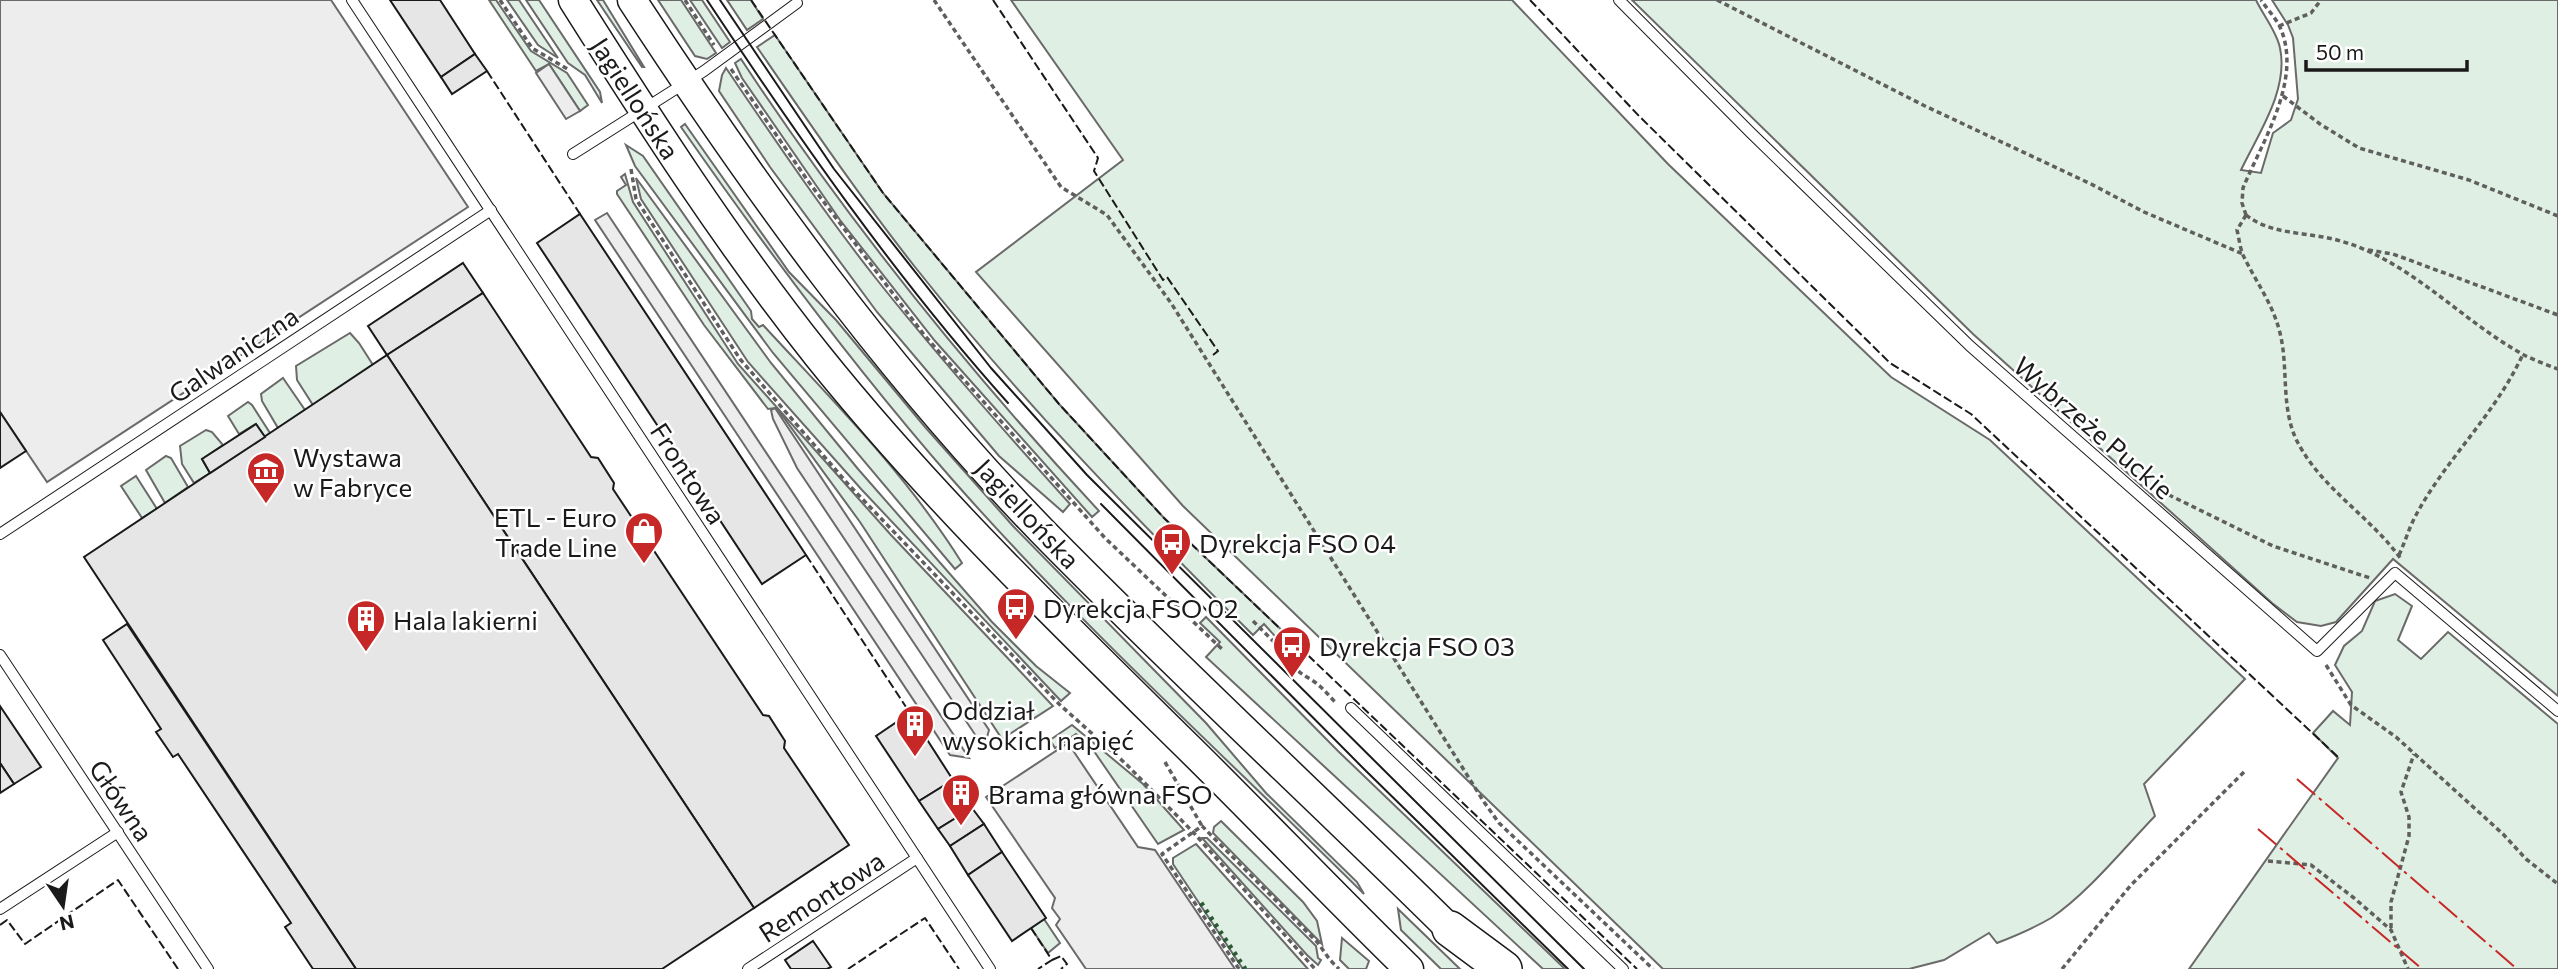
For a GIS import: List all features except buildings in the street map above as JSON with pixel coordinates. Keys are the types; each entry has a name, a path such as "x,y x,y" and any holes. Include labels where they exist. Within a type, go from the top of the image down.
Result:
{"highway":[{"path":"1450,929 1504,969"}],"main road":[{"name":"Jagiellońska","path":"573,0 733,244 819,356 1000,562 1409,969"},
{"name":"Jagiellońska","path":"632,0 686,83 786,225 863,327 939,416 1041,530 1491,969"}],"lane":[{"name":"Frontowa","path":"352,0 990,969"},
{"name":"Wybrzeże Puckie","path":"1619,0 1970,346 2317,651"},
{"path":"573,154 686,83 797,4"},
{"name":"Galwaniczna","path":"0,534 491,210"},
{"path":"2317,651 2395,573 2558,711"},
{"name":"Główna","path":"0,655 208,969"},
{"path":"1351,708 1623,969"},
{"path":"0,909 118,832"},
{"name":"Remontowa","path":"748,969 916,858"}],"path":[{"path":"500,0 532,48 569,70"},
{"path":"685,0 808,181 925,336 1105,538 1223,650"},
{"path":"934,0 1062,187 1107,215 1171,303 1499,823 1653,969"},
{"path":"1717,0 1925,106 2091,184 2144,212 2243,254"},
{"path":"2261,0 2279,26 2288,60 2283,96 2243,188 2242,203 2246,215 2265,226 2338,240 2375,255 2414,278 2523,354 2558,369"},
{"path":"2279,26 2311,13 2321,0"},
{"path":"2283,96 2320,124 2359,148 2469,180 2558,216"},
{"path":"631,169 636,199 740,359 848,484 1059,704 1126,764 1193,832 1315,969"},
{"path":"2246,215 2237,229 2243,254 2269,302 2280,333 2286,402 2298,443 2333,489 2406,565"},
{"path":"2361,249 2393,254 2558,315"},
{"path":"2399,555 2428,494 2483,423 2523,354"},
{"path":"2158,490 2273,546 2385,583"},
{"path":"1253,621 1306,678 1313,681 1340,706 1351,708"},
{"path":"2317,651 2351,705 2396,737 2503,834 2526,859 2558,884"},
{"path":"2408,969 2391,930 2391,902 2409,836 2409,817 2401,792 2414,754"},
{"path":"1167,763 1202,826 1318,943 1339,969"},
{"path":"2063,969 2131,885 2244,772"},
{"path":"1202,826 1162,854 1238,969"},
{"path":"2268,861 2311,865 2391,930"}],"green space":[{"path":"489,0 496,0 531,51 567,73 588,105 580,111 549,64 536,71"},
{"path":"507,0 519,0 558,58 538,45"},
{"path":"526,0 539,0 600,92 602,103 585,75 568,63"},
{"path":"597,0 603,0 644,67 642,67"},
{"path":"658,0 681,0 716,53 707,59 695,56"},
{"path":"690,0 702,0 730,42 722,48"},
{"path":"727,0 751,0 763,19 747,30"},
{"path":"1011,0 1512,0 1668,164 1891,377 1990,440 2245,679 2144,784 2155,816 2065,908 2018,935 1997,943 1989,933 1944,960 1909,969 1663,969 1183,506 976,272 1123,160"},
{"path":"1632,0 2256,0 2276,36 2282,64 2276,96 2241,170 2261,173 2273,133 2291,120 2298,99 2293,38 2272,0 2558,0 2558,696 2393,559 2336,622 2321,626 2297,622 2272,603 1973,334"},
{"path":"775,35 883,193 1059,404 1164,518 1290,638 1283,645 1264,624 1253,635 1209,591 1078,456 955,316 874,213 757,47"},
{"path":"741,59 823,178 910,292 1002,403 1099,511 1092,517 935,341 840,220 742,78 735,63"},
{"path":"726,68 819,203 878,281 972,394 1070,504 1063,512 999,456 877,312 770,167 719,91"},
{"path":"685,124 789,272 836,320 925,427 1013,526 1206,723 1266,793 1357,882 1364,894 1102,638 951,478 845,350 778,262 681,127"},
{"path":"626,145 643,156 751,311 752,319 759,327 763,325 842,410 918,499 962,563 955,569 773,353 635,166"},
{"path":"625,174 633,202 738,364 891,535 1053,706 1002,739 860,522 784,418 775,408 768,409 704,325 617,194 617,191 626,185 621,177"},
{"path":"636,178 771,363 858,469 992,622 1036,666 1070,693 1061,701 862,490 748,362 641,199"},
{"path":"350,333 373,365 313,405 297,380 296,366"},
{"path":"283,378 305,410 278,428 262,401 261,394"},
{"path":"248,402 270,433 265,437 256,424 239,434 228,416"},
{"path":"206,430 212,432 223,445 202,459 210,473 194,483 182,464 180,446"},
{"path":"166,456 171,458 188,487 165,503 146,470"},
{"path":"136,476 157,509 142,518 121,486"},
{"path":"2395,594 2412,606 2398,640 2421,659 2448,632 2558,724 2558,969 2189,969 2338,758 2313,733 2333,711 2350,725 2352,692 2335,665 2344,646 2362,631 2375,601"},
{"path":"1206,617 1338,751 1565,969 1543,969 1206,657 1220,642 1200,623"},
{"path":"1072,725 1143,784 1184,830 1158,844 1089,744 1076,734 1055,748 1050,740"},
{"path":"1221,821 1303,902 1317,921 1322,944 1213,833 1214,827"},
{"path":"1202,838 1207,838 1316,946 1318,958 1321,960 1318,965 1307,955"},
{"path":"1196,844 1308,969 1243,969 1173,864 1173,858"},
{"path":"1398,909 1460,969 1441,969 1401,930"},
{"path":"1044,919 1060,943 1048,953 1031,928"},
{"path":"1342,938 1369,961 1366,969 1349,969 1340,960"}],"shaded area":[{"path":"0,0 331,0 468,207 47,482 0,412"},
{"path":"549,64 580,111 566,119 536,73"},
{"path":"607,213 969,758 950,755 595,220"},
{"path":"775,408 989,730 984,748 797,468 773,419 771,410"},
{"path":"1068,743 1138,847 1155,850 1235,969 1086,969 1056,925 1060,919 1052,908 1055,898 986,797"}],"tram line":[{"path":"707,0 850,207 927,307 1008,403"},
{"path":"720,0 834,169 991,368 1087,475 1584,969"},
{"path":"1101,504 1364,769 1568,969"}],"hedge":[{"path":"1201,903 1245,969"}],"fence":[{"path":"751,0 883,193 1059,404 1164,518 1637,969"},
{"path":"993,0 1098,158 1094,171 1163,280 1167,277 1218,351 1213,355"},
{"path":"1530,0 1639,116 1890,363 1971,414 2338,757"},
{"path":"487,71 580,214"},
{"path":"806,555 910,713"},
{"path":"0,925 7,920 25,944 118,880 178,969"},
{"path":"848,969 925,918 959,969"},
{"path":"1031,928 1052,960 1038,969"},
{"path":"1052,960 1061,956 1067,964 1061,969"}],"power":[{"path":"2297,779 2517,969"},
{"path":"2258,829 2422,969"}],"place":[{"name":"Wystawa w Fabryce","path":"266,505"},
{"name":"ETL - Euro Trade Line","path":"644,565"},
{"name":"Dyrekcja FSO 04","path":"1172,576"},
{"name":"Dyrekcja FSO 02","path":"1016,641"},
{"name":"Hala lakierni","path":"366,653"},
{"name":"Dyrekcja FSO 03","path":"1292,679"},
{"name":"Oddział wysokich napięć","path":"915,758"},
{"name":"Brama główna FSO","path":"961,827"}]}
